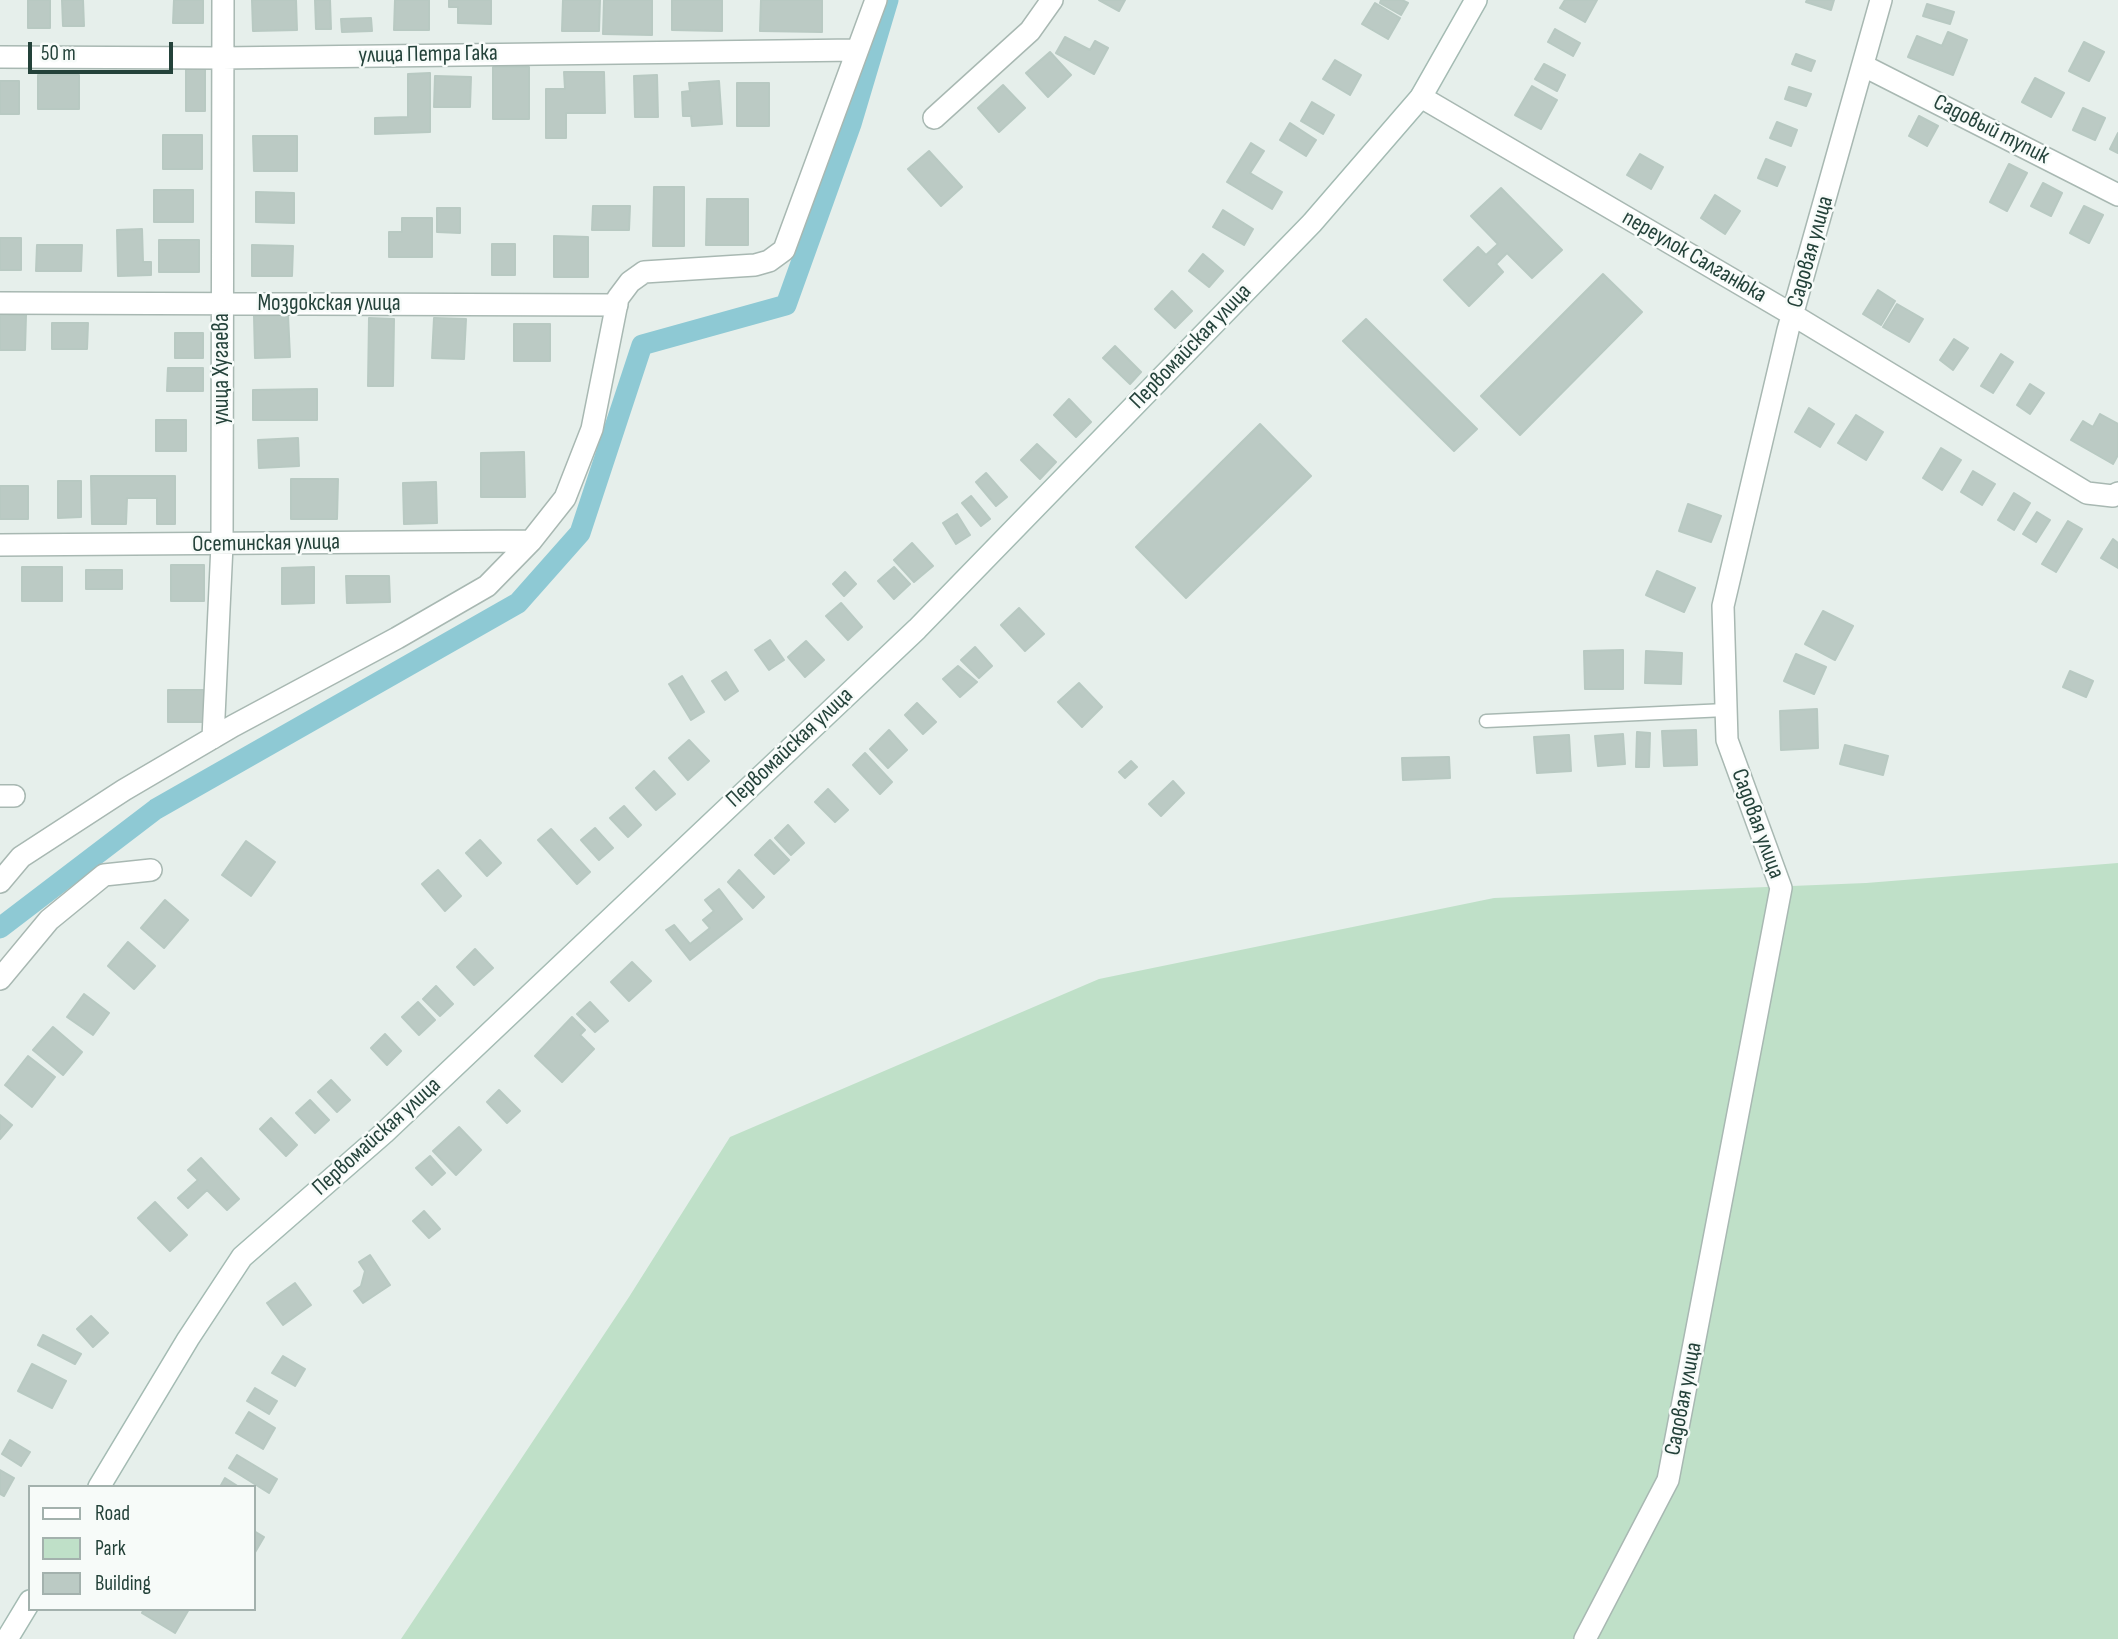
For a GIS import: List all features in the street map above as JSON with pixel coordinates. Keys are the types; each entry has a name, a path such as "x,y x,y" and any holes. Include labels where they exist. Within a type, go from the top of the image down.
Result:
{"street":[{"name":"улица Хугаева","path":"213,738 222,545 223,0"},
{"path":"0,882 22,857 124,790 488,586 531,541 565,498 592,429 618,298 630,282 644,272 755,265 769,261 784,250 876,0"},
{"path":"934,118 1030,31 1052,0"},
{"name":"Первомайская улица","path":"100,1485 188,1339 242,1257 384,1133 917,629 1312,223 1421,97 1476,0"},
{"name":"Садовая улица","path":"1585,1639 1668,1480 1781,888 1727,740 1723,606 1793,315 1881,0"},
{"name":"улица Петра Гака","path":"0,57 222,58 857,50"},
{"name":"Садовый тупик","path":"1864,66 2118,195"},
{"name":"переулок Салганюка","path":"1421,97 1793,315 2087,493 2116,494"},
{"name":"Моздокская улица","path":"0,303 617,305"},
{"name":"Осетинская улица","path":"0,545 531,541"},
{"path":"0,979 49,920 104,875 151,870"},
{"path":"7,1639 28,1604"}],"lane":[{"path":"1486,721 1726,710"}],"green space":[{"path":"2118,863 2118,1639 401,1639 629,1297 730,1137 1099,979 1494,898 1866,883"}],"building":[{"path":"28,0 50,0 50,28 28,28"},
{"path":"62,0 83,0 84,26 63,26"},
{"path":"174,0 203,0 203,23 173,23"},
{"path":"252,0 296,0 297,30 253,31"},
{"path":"315,0 330,0 331,29 316,29"},
{"path":"395,0 429,0 429,30 394,30"},
{"path":"449,0 491,0 491,24 458,23 458,7 449,7"},
{"path":"563,0 600,0 599,31 562,31"},
{"path":"604,0 652,0 652,35 603,34"},
{"path":"672,0 722,0 722,31 672,30"},
{"path":"761,0 822,0 822,32 760,31"},
{"path":"1099,0 1125,0 1119,11"},
{"path":"1381,0 1402,0 1408,3 1401,15 1380,3"},
{"path":"1565,0 1597,0 1585,22 1560,8"},
{"path":"1834,0 1831,10 1806,2"},
{"path":"1375,3 1400,18 1388,39 1362,24"},
{"path":"1927,4 1954,12 1950,24 1923,16"},
{"path":"371,18 372,31 342,32 341,19"},
{"path":"1555,29 1580,43 1573,56 1548,42"},
{"path":"1948,32 1967,40 1953,75 1908,57 1917,36 1942,46"},
{"path":"1065,37 1090,50 1095,41 1108,48 1094,74 1056,53"},
{"path":"2084,42 2104,52 2089,81 2069,71"},
{"path":"1050,52 1071,75 1048,97 1026,73"},
{"path":"1796,54 1815,61 1811,71 1792,64"},
{"path":"1335,60 1361,75 1350,95 1323,79"},
{"path":"1544,64 1565,75 1557,91 1535,79"},
{"path":"493,67 529,67 529,119 493,119"},
{"path":"186,68 205,68 205,111 186,111"},
{"path":"564,72 604,72 605,113 566,113 566,138 546,138 546,89 565,89"},
{"path":"430,73 430,132 375,134 375,118 408,117 408,74"},
{"path":"38,75 79,75 79,109 38,109"},
{"path":"657,75 658,117 635,117 634,76"},
{"path":"435,76 471,77 470,107 434,107"},
{"path":"2035,78 2064,93 2051,117 2022,102"},
{"path":"0,81 19,81 19,114 0,114"},
{"path":"719,81 722,124 692,126 691,116 683,116 682,92 690,91 689,83"},
{"path":"737,83 769,83 769,126 737,126"},
{"path":"1003,85 1025,108 999,132 978,108"},
{"path":"1532,86 1557,100 1541,129 1515,115"},
{"path":"1789,87 1811,94 1806,106 1785,99"},
{"path":"1312,102 1334,115 1323,134 1301,121"},
{"path":"2083,108 2105,118 2095,140 2073,130"},
{"path":"1919,116 1938,126 1927,146 1909,136"},
{"path":"1777,122 1797,130 1791,146 1770,138"},
{"path":"1290,123 1316,140 1306,156 1280,140"},
{"path":"2118,133 2118,153 2110,149"},
{"path":"163,135 202,135 202,169 163,169"},
{"path":"253,136 297,136 297,171 254,171"},
{"path":"1251,143 1264,151 1250,173 1282,192 1272,209 1227,182"},
{"path":"929,151 962,187 941,206 908,169"},
{"path":"1640,154 1663,167 1651,189 1627,175"},
{"path":"1766,159 1785,167 1777,186 1758,178"},
{"path":"2009,164 2027,173 2007,211 1990,202"},
{"path":"2043,183 2062,193 2051,216 2031,206"},
{"path":"654,187 684,187 684,246 653,246"},
{"path":"1501,188 1562,250 1532,278 1507,253 1496,264 1503,272 1469,306 1444,280 1478,247 1486,255 1498,244 1471,216"},
{"path":"154,190 193,190 193,222 154,222"},
{"path":"256,192 294,193 294,223 256,222"},
{"path":"1715,195 1740,211 1725,234 1701,218"},
{"path":"707,199 748,199 748,245 706,245"},
{"path":"593,206 630,206 629,230 592,230"},
{"path":"2084,206 2103,215 2089,243 2070,233"},
{"path":"437,208 460,208 460,233 437,232"},
{"path":"1223,210 1253,229 1244,245 1213,227"},
{"path":"402,218 432,218 432,257 389,257 389,232 402,232"},
{"path":"142,229 143,262 151,262 151,275 118,276 117,230"},
{"path":"554,236 588,237 588,277 554,277"},
{"path":"0,238 21,238 21,270 0,270"},
{"path":"159,240 199,240 199,272 159,272"},
{"path":"492,244 515,244 515,275 492,275"},
{"path":"37,245 82,245 81,271 36,271"},
{"path":"252,245 293,246 292,276 252,276"},
{"path":"1203,254 1223,271 1209,287 1189,271"},
{"path":"1603,274 1642,312 1520,435 1481,396"},
{"path":"1878,290 1895,301 1881,325 1863,314"},
{"path":"1172,291 1192,311 1175,328 1155,309"},
{"path":"1897,304 1923,319 1909,342 1883,327"},
{"path":"0,315 26,315 25,350 0,350"},
{"path":"288,315 290,357 255,358 254,316"},
{"path":"369,318 394,319 393,386 368,386"},
{"path":"434,318 466,319 464,359 432,358"},
{"path":"1366,319 1477,429 1454,451 1343,341"},
{"path":"52,323 88,323 87,349 52,349"},
{"path":"514,324 550,324 550,361 514,361"},
{"path":"175,333 203,333 203,358 175,358"},
{"path":"1954,339 1968,348 1953,370 1940,360"},
{"path":"1115,346 1141,372 1130,384 1103,358"},
{"path":"2001,354 2013,362 1993,393 1981,386"},
{"path":"168,368 203,368 203,391 167,391"},
{"path":"2030,384 2044,393 2030,414 2017,405"},
{"path":"317,389 317,420 253,420 253,390"},
{"path":"1069,399 1091,422 1076,437 1054,415"},
{"path":"1809,408 1834,424 1820,447 1795,432"},
{"path":"2100,414 2118,424 2118,455 2113,464 2071,440 2083,421 2093,427"},
{"path":"1856,415 1883,432 1866,460 1838,443"},
{"path":"156,420 186,420 186,451 156,451"},
{"path":"1260,424 1311,476 1186,598 1136,547"},
{"path":"298,438 299,466 259,468 258,440"},
{"path":"1037,444 1056,462 1040,479 1021,460"},
{"path":"1941,448 1961,460 1942,490 1923,478"},
{"path":"524,452 525,497 481,497 481,453"},
{"path":"1973,471 1995,484 1982,505 1961,492"},
{"path":"986,473 1007,497 996,506 976,482"},
{"path":"91,476 175,476 175,524 157,524 157,498 127,498 126,524 92,524"},
{"path":"291,479 338,479 337,519 291,519"},
{"path":"58,481 81,481 81,517 58,518"},
{"path":"436,482 437,523 404,524 403,483"},
{"path":"0,486 28,486 28,519 0,519"},
{"path":"2014,493 2030,503 2014,530 1998,520"},
{"path":"971,496 990,519 981,526 962,503"},
{"path":"1688,504 1721,516 1711,542 1679,531"},
{"path":"2037,512 2050,520 2036,542 2023,534"},
{"path":"957,514 970,535 956,544 943,523"},
{"path":"2068,521 2082,529 2056,572 2042,564"},
{"path":"2113,539 2118,543 2118,568 2101,558"},
{"path":"912,543 933,566 914,582 894,560"},
{"path":"171,565 204,565 204,601 171,601"},
{"path":"22,567 62,567 62,601 22,601"},
{"path":"314,567 314,603 282,604 282,568"},
{"path":"894,567 910,584 894,599 878,581"},
{"path":"86,570 122,570 122,589 86,589"},
{"path":"1657,571 1695,588 1684,612 1646,595"},
{"path":"845,572 856,584 844,596 833,584"},
{"path":"346,576 389,576 390,602 347,603"},
{"path":"841,603 862,627 848,640 826,616"},
{"path":"1019,608 1044,634 1025,651 1001,625"},
{"path":"1823,611 1853,626 1835,660 1805,644"},
{"path":"770,640 784,660 769,670 755,650"},
{"path":"806,641 824,660 805,677 788,657"},
{"path":"975,647 992,666 979,678 961,660"},
{"path":"1623,650 1623,689 1585,689 1584,651"},
{"path":"1646,651 1682,653 1681,684 1645,683"},
{"path":"1796,654 1826,667 1814,694 1784,681"},
{"path":"958,666 977,682 960,697 943,679"},
{"path":"2070,671 2093,681 2086,697 2063,687"},
{"path":"726,672 738,691 725,700 712,681"},
{"path":"682,676 704,712 691,720 669,684"},
{"path":"1079,683 1102,707 1082,727 1058,702"},
{"path":"168,690 204,690 204,722 168,722"},
{"path":"917,703 936,722 923,734 905,715"},
{"path":"1817,709 1818,748 1781,750 1780,711"},
{"path":"889,730 907,750 888,768 870,749"},
{"path":"1696,730 1697,765 1664,766 1662,731"},
{"path":"1637,732 1650,733 1649,767 1636,767"},
{"path":"1623,734 1625,764 1598,766 1595,736"},
{"path":"1569,735 1571,771 1537,773 1534,737"},
{"path":"689,740 709,761 688,780 669,758"},
{"path":"1845,745 1888,756 1883,775 1840,764"},
{"path":"865,753 892,782 880,794 853,765"},
{"path":"1449,757 1450,778 1403,780 1402,758"},
{"path":"1131,761 1137,767 1125,778 1119,772"},
{"path":"654,771 675,794 656,810 636,788"},
{"path":"1173,781 1184,793 1161,816 1149,804"},
{"path":"828,789 848,810 835,822 815,802"},
{"path":"624,806 641,825 628,837 610,818"},
{"path":"788,825 804,843 791,855 775,838"},
{"path":"595,828 613,848 599,860 581,840"},
{"path":"551,829 590,872 577,884 538,840"},
{"path":"480,840 501,863 487,876 466,853"},
{"path":"770,840 789,860 774,874 755,855"},
{"path":"246,841 275,862 251,896 222,875"},
{"path":"438,870 461,896 445,911 422,884"},
{"path":"739,870 764,897 753,908 728,882"},
{"path":"719,889 742,919 690,960 666,930 674,925 690,944 710,928 703,920 714,911 705,900"},
{"path":"165,900 188,920 164,948 141,928"},
{"path":"128,942 155,966 134,989 108,966"},
{"path":"475,949 493,968 474,985 457,967"},
{"path":"632,962 651,981 629,1001 611,982"},
{"path":"436,986 453,1004 440,1016 423,999"},
{"path":"84,994 109,1013 93,1035 67,1017"},
{"path":"418,1002 435,1020 419,1035 402,1017"},
{"path":"590,1002 608,1021 595,1032 577,1014"},
{"path":"572,1017 585,1030 580,1035 594,1049 562,1082 535,1056"},
{"path":"53,1027 82,1052 63,1075 33,1050"},
{"path":"385,1034 401,1051 387,1065 371,1048"},
{"path":"28,1056 55,1077 32,1107 5,1085"},
{"path":"331,1080 350,1100 337,1112 318,1092"},
{"path":"499,1090 520,1111 507,1123 487,1102"},
{"path":"310,1100 329,1120 315,1133 296,1113"},
{"path":"0,1115 12,1125 0,1139"},
{"path":"271,1118 297,1145 286,1156 260,1129"},
{"path":"459,1127 481,1150 456,1175 433,1151"},
{"path":"430,1156 445,1173 432,1185 416,1168"},
{"path":"201,1158 239,1199 227,1210 207,1190 188,1208 178,1198 198,1180 188,1170"},
{"path":"155,1202 187,1235 170,1251 138,1218"},
{"path":"424,1211 440,1229 429,1238 413,1221"},
{"path":"370,1255 390,1285 363,1303 354,1291 361,1286 365,1271 359,1262"},
{"path":"295,1283 311,1305 283,1325 267,1303"},
{"path":"91,1316 108,1333 93,1347 77,1329"},
{"path":"43,1335 81,1354 75,1364 38,1345"},
{"path":"283,1356 305,1369 295,1386 272,1373"},
{"path":"32,1364 66,1381 52,1408 18,1391"},
{"path":"255,1388 277,1401 269,1414 247,1401"},
{"path":"249,1412 275,1428 263,1449 236,1433"},
{"path":"10,1440 30,1452 21,1466 2,1454"},
{"path":"237,1455 277,1479 269,1493 229,1468"},
{"path":"0,1470 14,1478 4,1496 0,1494"},
{"path":"225,1478 236,1485 221,1485"},
{"path":"256,1532 264,1537 256,1551"},
{"path":"143,1611 188,1611 175,1633 142,1613"}],"waterway":[{"path":"0,928 156,809 518,603 580,533 642,345 786,305 851,124 888,0"}]}
